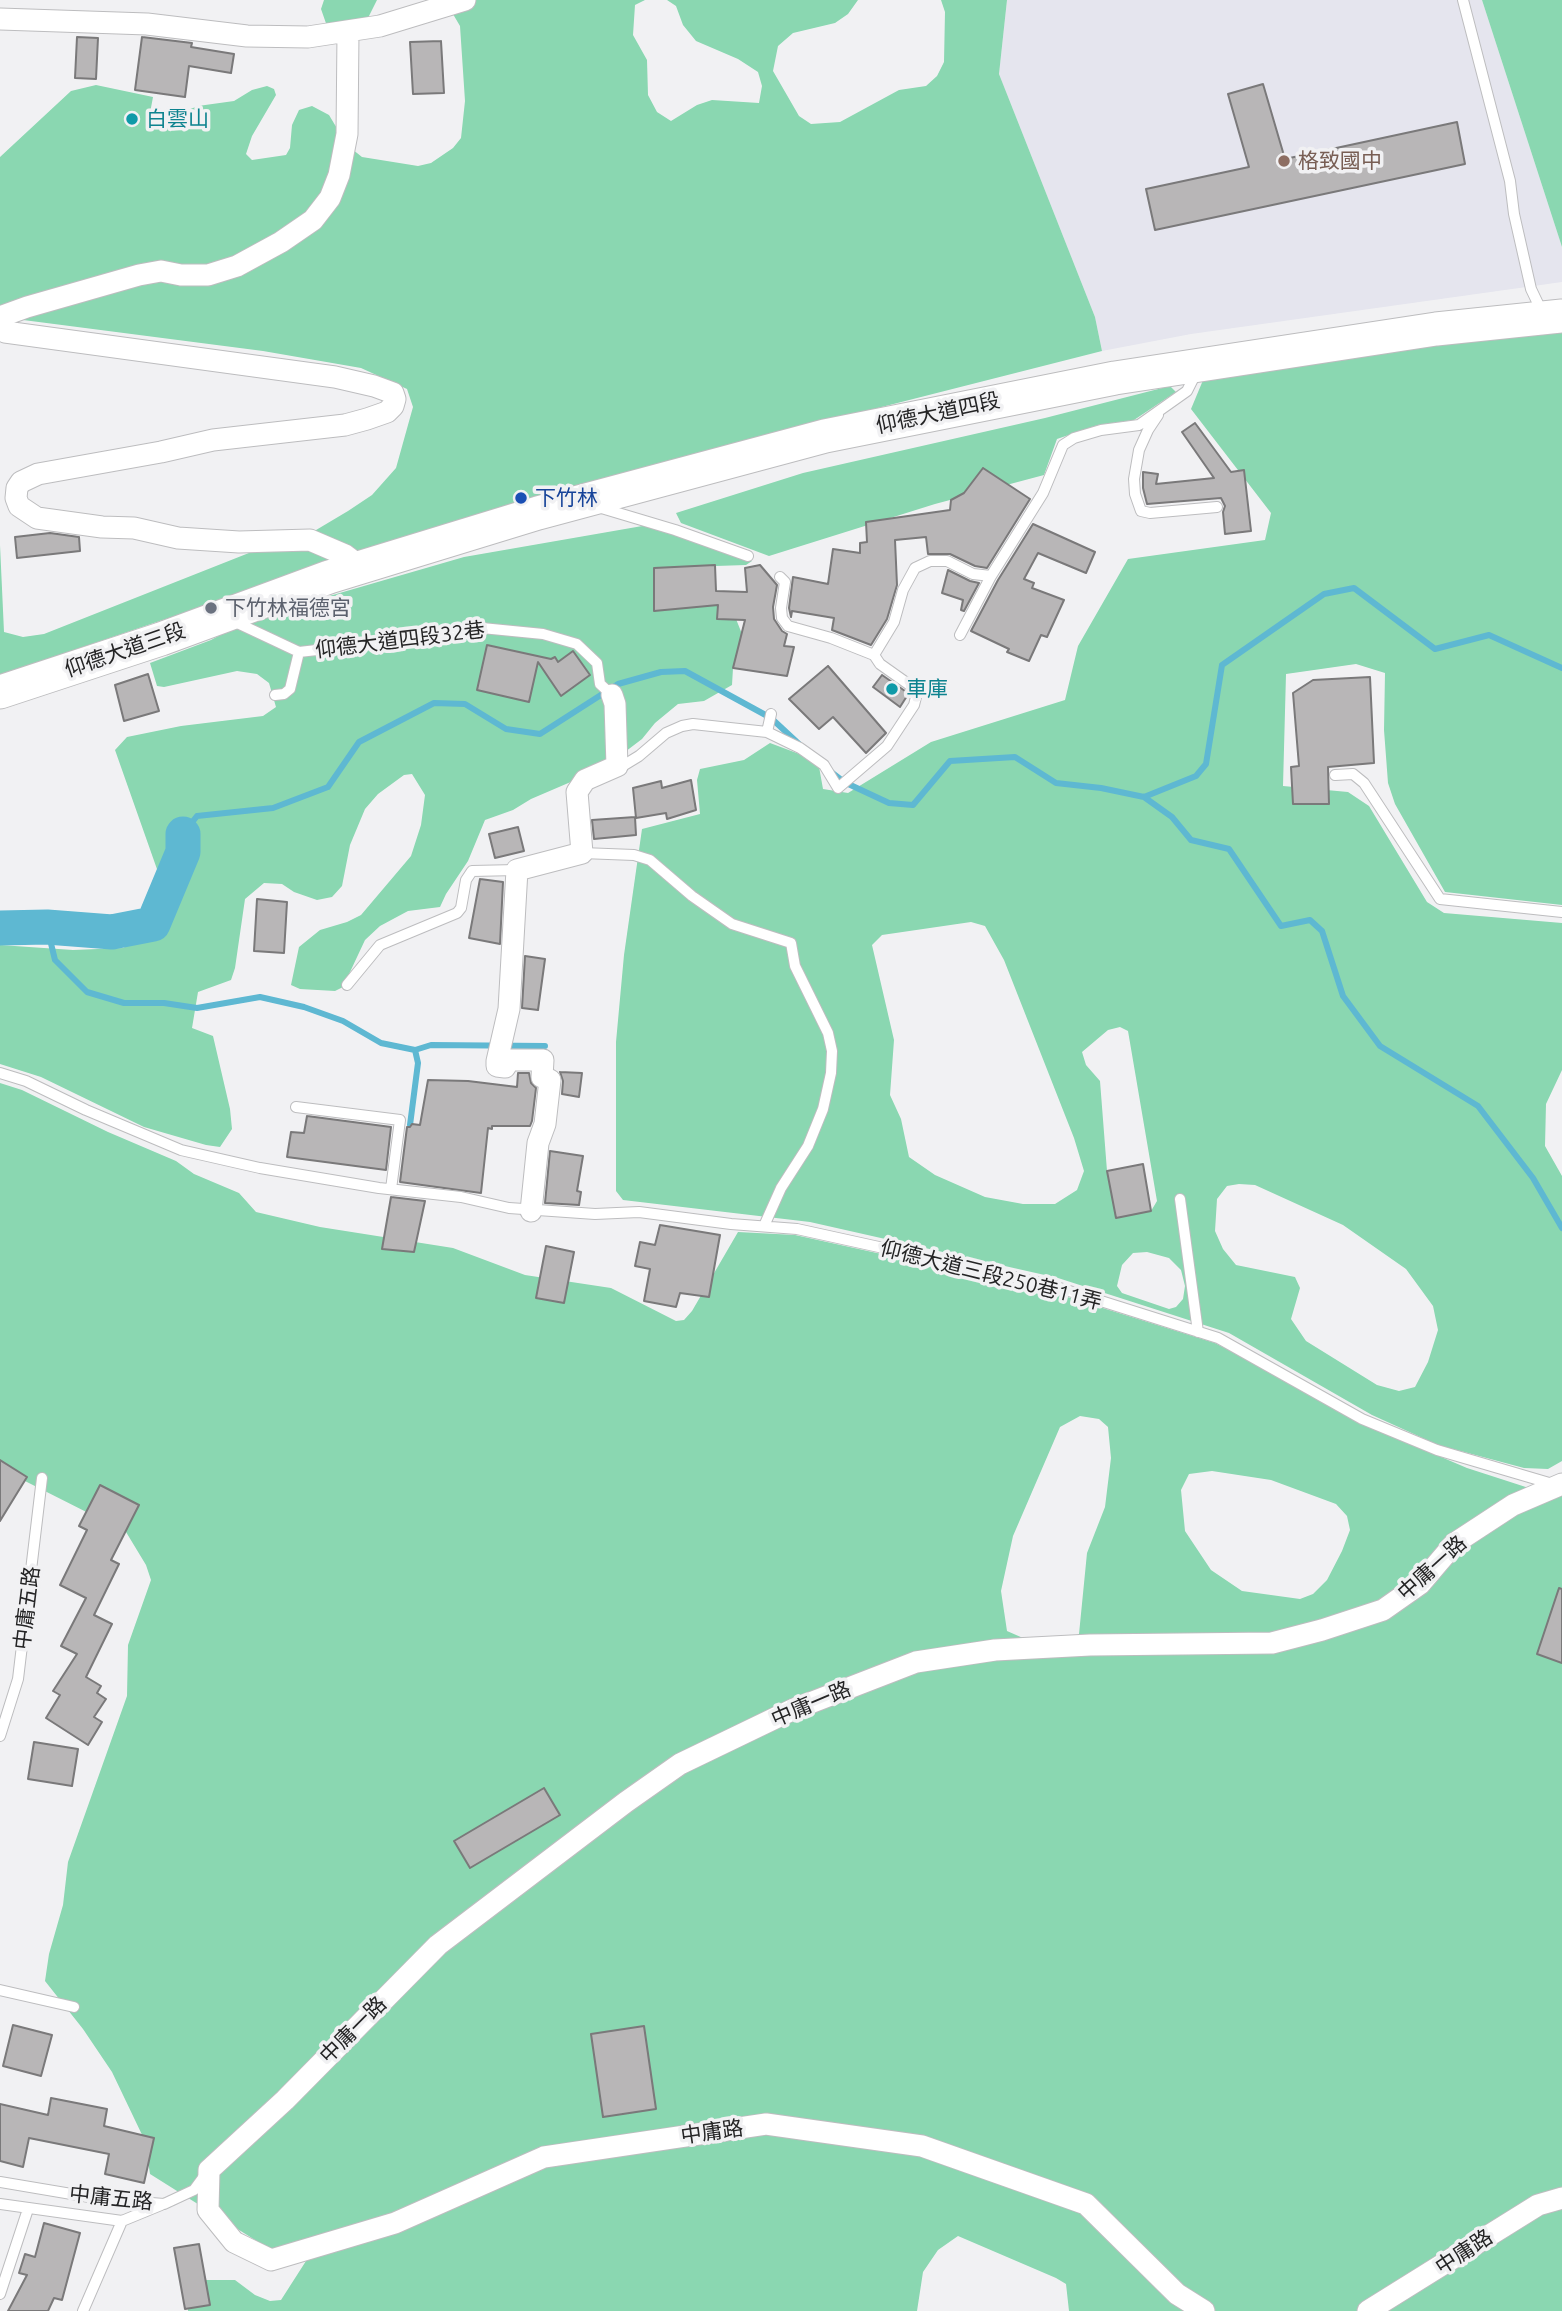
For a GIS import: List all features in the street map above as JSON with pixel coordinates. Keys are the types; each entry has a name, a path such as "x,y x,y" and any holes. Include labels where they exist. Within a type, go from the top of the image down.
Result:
{"main road":[{"name":"仰德大道四段","path":"328,577 581,502 825,436 1200,364 1436,329 1554,317"},
{"name":"仰德大道三段","path":"0,692 328,577"}],"street":[{"path":"0,19 147,24 280,38 348,33 465,0"},
{"path":"0,322 5,315 27,307 139,275 162,271 181,275 208,275 237,267 313,220 330,198 339,175 347,134 348,33"},
{"path":"0,328 5,332 24,335 335,377 393,393 393,406 387,412 368,419 333,426 213,439 161,452 38,474 21,482 17,488 19,506 37,518 102,527 134,528 178,538 239,542 310,540 345,555 361,567"},
{"name":"仰德大道四段32巷","path":"585,780 617,766 606,689"},
{"path":"531,1211 538,1143 545,1124 550,1080 542,1077 543,1060 509,1060 505,1067 497,1066 509,1009 517,870 582,853 578,792 585,780"},
{"name":"中庸一路","path":"209,2170 285,2100 438,1945 680,1764 792,1710 916,1662 995,1650 1063,1646 1272,1643 1322,1630 1382,1610 1420,1584 1455,1543 1513,1505 1561,1486"},
{"name":"中庸路","path":"209,2170 208,2210 234,2242 271,2260 395,2223 544,2157 766,2124 922,2146 1086,2204 1177,2294 1204,2311"},
{"name":"中庸路","path":"1368,2311 1538,2205 1562,2199"}],"lane":[{"path":"1463,0 1510,181 1514,214 1531,289 1554,317"},
{"path":"960,635 991,576 1043,493 1063,445 1074,438 1101,430 1139,425 1186,391 1200,364"},
{"path":"1161,410 1139,450 1135,494 1142,511 1150,513 1217,507"},
{"path":"581,502 675,530 748,556"},
{"path":"874,655 894,622 908,576 915,568 930,561 947,561 973,574 991,576"},
{"path":"585,780 615,771 639,756 666,733 693,724 767,729 824,765 838,788 887,746 914,705 916,696 911,686 880,664 874,655 831,638 788,626 782,618 785,582 780,577"},
{"name":"仰德大道四段32巷","path":"222,616 299,652 397,642 482,628 543,634 577,644 597,663 606,689"},
{"name":"仰德大道四段32巷","path":"275,695 284,694 290,689 299,652"},
{"path":"767,729 771,714"},
{"path":"1335,775 1353,774 1364,783 1440,899 1562,912"},
{"path":"582,853 634,855 650,860 692,896 732,924 791,943 795,965 828,1033 832,1051 831,1073 823,1109 808,1146 780,1188 764,1226"},
{"path":"347,985 380,946 457,913 461,908 466,880 472,871 517,870"},
{"name":"仰德大道三段250巷11弄","path":"0,1073 26,1081 181,1150 260,1168 461,1197 531,1211 639,1212 797,1228 1047,1284 1218,1338 1375,1424 1437,1450 1561,1486"},
{"path":"296,1107 400,1120 391,1189"},
{"path":"1180,1199 1198,1332"},
{"name":"中庸五路","path":"0,1736 18,1679 43,1478"},
{"path":"0,1990 74,2007"},
{"name":"中庸五路","path":"0,2182 101,2199 164,2204 194,2190 209,2170"},
{"path":"0,2204 122,2221 164,2204"},
{"path":"0,2294 28,2208"},
{"path":"83,2311 122,2221"}],"shaded area":[{"name":"格致國中","path":"1007,0 1482,0 1562,247 1562,282 1191,334 1102,351 1095,317 999,74"}],"green space":[{"path":"324,0 377,0 366,22 328,29 321,9"},
{"path":"442,0 645,0 635,5 633,35 647,60 648,95 657,112 671,121 697,105 712,100 759,103 762,86 758,72 738,59 696,41 683,25 676,6 667,0 858,0 848,14 835,23 793,33 778,46 773,71 799,116 811,124 840,122 899,90 926,86 937,76 944,62 945,12 941,0 1007,0 999,74 1095,317 1102,351 622,473 296,575 0,675 0,545 4,632 23,637 44,634 259,549 306,536 348,511 372,495 396,468 413,407 407,389 361,368 263,351 0,317 0,157 71,91 96,85 153,97 150,113 162,123 169,124 178,114 198,106 234,101 252,90 267,86 274,89 276,95 252,136 246,154 252,160 286,155 290,148 292,125 299,110 312,106 329,115 347,145 362,157 418,166 431,163 453,148 461,138 465,101 460,26"},
{"path":"1482,0 1562,0 1562,247"},
{"path":"1562,328 1562,905 1445,892 1395,804 1388,783 1384,730 1385,673 1356,664 1286,674 1283,786 1348,792 1369,806 1427,902 1444,913 1562,923 1562,1070 1546,1104 1545,1146 1562,1176 1562,1461 1548,1469 1524,1468 1438,1445 1372,1415 1229,1333 1058,1278 810,1222 623,1200 616,1191 616,1042 624,955 642,829 700,814 697,780 700,769 744,760 770,743 818,761 823,789 848,793 931,742 1065,700 1078,646 1128,559 1265,540 1271,513 1191,409 1206,373","holes":["971,922 985,926 1004,960 1074,1138 1084,1171 1077,1190 1055,1204 1023,1204 985,1197 935,1175 909,1157 901,1119 890,1095 894,1040 872,945 882,935","1120,1027 1128,1031 1157,1201 1151,1211 1116,1218 1107,1171 1100,1081 1086,1065 1082,1052 1108,1030","1255,1185 1343,1225 1406,1269 1433,1306 1438,1330 1428,1362 1415,1387 1399,1391 1377,1385 1306,1341 1291,1319 1300,1288 1295,1277 1236,1265 1223,1249 1215,1231 1217,1199 1227,1186","1147,1252 1169,1258 1181,1270 1185,1286 1183,1299 1176,1307 1169,1309 1122,1293 1117,1286 1122,1265 1133,1253"]},
{"path":"1170,386 1176,392 1134,420 1098,425 1057,439 1044,475 935,504 769,556 681,523 676,513 803,473 1045,418"},
{"path":"648,525 752,561 746,565 655,568 654,610 717,605 717,619 736,619 742,634 733,668 732,685 704,701 678,704 655,723 642,739 617,758 513,810 485,820 468,861 440,907 408,911 380,926 365,940 343,987 335,991 300,989 291,985 299,947 320,930 361,915 411,856 421,825 425,795 412,774 404,775 378,794 365,809 350,845 342,886 332,897 317,900 294,892 282,884 264,883 245,899 231,980 198,992 192,1028 213,1036 232,1129 220,1147 144,1127 41,1077 0,1064 0,945 73,950 123,948 167,923 164,889 115,750 127,737 181,726 263,716 276,707 269,683 257,674 237,671 164,687 157,686 150,663 211,640 250,619 464,557"},
{"path":"0,1083 22,1090 108,1132 176,1161 194,1174 239,1193 256,1212 320,1227 453,1248 525,1275 611,1288 676,1321 684,1320 692,1311 738,1232 795,1235 1045,1290 1215,1343 1413,1445 1467,1468 1535,1490 1562,1488 1562,2311 1069,2311 1066,2284 958,2236 938,2250 923,2272 917,2311 188,2311 189,2280 235,2280 255,2295 270,2301 281,2300 306,2261 296,2254 271,2250 150,2174 145,2141 112,2072 83,2029 45,1981 49,1954 63,1905 68,1862 127,1696 128,1645 151,1580 146,1565 126,1532 21,1479 0,1475","holes":["1080,1416 1099,1419 1108,1427 1111,1458 1105,1507 1087,1553 1079,1634 1072,1638 1023,1638 1007,1631 1001,1591 1013,1536 1060,1427","1212,1471 1271,1480 1336,1504 1347,1516 1350,1530 1342,1551 1327,1580 1313,1594 1300,1599 1242,1591 1211,1570 1185,1531 1181,1490 1189,1474"]}],"building":[{"path":"77,37 98,38 96,79 75,78"},
{"path":"142,37 192,43 191,47 234,54 231,73 189,66 185,97 135,90"},
{"path":"441,41 444,93 413,94 410,42"},
{"path":"1263,84 1285,159 1457,122 1465,164 1155,230 1146,189 1249,167 1228,94"},
{"path":"1195,423 1231,472 1244,470 1251,531 1225,534 1225,506 1221,498 1147,504 1143,472 1158,474 1156,484 1214,478 1182,432"},
{"path":"983,468 1030,499 987,568 975,566 950,554 928,554 926,537 895,540 897,585 887,619 871,645 832,630 834,618 792,611 791,617 789,608 793,577 828,584 833,549 860,553 860,543 867,542 866,522 950,510 951,500 964,493"},
{"path":"1033,524 1095,552 1086,573 1038,553 1024,579 1034,583 1032,588 1064,600 1047,637 1041,635 1029,661 1007,652 1009,649 971,631 998,580"},
{"path":"50,533 79,537 80,551 17,558 15,537"},
{"path":"715,565 716,591 747,592 745,568 760,565 777,585 774,619 787,634 784,646 794,647 787,676 733,668 745,620 717,619 718,605 654,611 654,568"},
{"path":"948,570 979,583 964,611 961,610 963,600 942,593"},
{"path":"487,645 551,659 555,657 558,662 573,651 590,675 561,696 538,662 529,702 477,690"},
{"path":"828,666 886,733 866,753 833,717 819,729 789,699"},
{"path":"148,674 159,711 124,721 115,685"},
{"name":"車庫","path":"882,675 905,691 907,696 900,707 873,687"},
{"path":"1370,677 1374,763 1328,767 1329,804 1293,804 1291,767 1299,766 1293,693 1313,680"},
{"path":"691,780 696,810 667,819 666,813 636,818 633,788 661,781 662,788"},
{"path":"635,817 636,835 594,839 592,820"},
{"path":"518,827 524,851 495,858 489,834"},
{"path":"480,879 503,882 500,944 469,938"},
{"path":"257,899 287,902 284,953 254,951"},
{"path":"525,956 545,959 538,1010 522,1008"},
{"path":"560,1072 582,1073 579,1097 562,1094 563,1081"},
{"path":"518,1073 529,1073 531,1083 536,1088 532,1121 530,1126 488,1128 481,1193 400,1182 407,1127 412,1124 420,1125 428,1080 468,1081 517,1087"},
{"path":"307,1116 391,1127 386,1170 287,1157 291,1132 304,1133"},
{"path":"550,1151 583,1156 577,1191 581,1192 579,1205 545,1203"},
{"path":"1143,1164 1151,1211 1116,1218 1107,1171"},
{"path":"391,1197 425,1201 414,1252 382,1249"},
{"path":"660,1225 720,1235 709,1297 680,1293 676,1307 644,1301 650,1269 635,1266 640,1242 655,1245"},
{"path":"546,1246 574,1252 564,1303 536,1298"},
{"path":"0,1460 27,1477 0,1521"},
{"path":"100,1485 139,1505 111,1560 119,1564 94,1615 112,1624 86,1677 101,1686 97,1693 106,1699 94,1717 102,1722 88,1745 46,1718 60,1695 53,1691 77,1654 61,1646 86,1598 60,1585 87,1530 79,1526"},
{"path":"1559,1588 1562,1589 1562,1663 1537,1654"},
{"path":"34,1742 78,1749 72,1786 28,1779"},
{"path":"544,1788 560,1815 470,1868 454,1841"},
{"path":"13,2025 52,2035 41,2076 3,2066"},
{"path":"644,2026 656,2109 603,2117 591,2034"},
{"path":"51,2098 107,2109 104,2126 154,2138 144,2183 105,2174 109,2154 29,2138 23,2167 0,2161 0,2104 48,2115"},
{"path":"44,2223 80,2233 62,2300 54,2298 48,2311 8,2311 27,2275 19,2273 25,2254 35,2257"},
{"path":"199,2244 210,2305 185,2309 174,2248"}],"waterway":[{"path":"831,772 844,782 889,803 913,805 950,761 1015,757 1056,783 1101,788 1144,797 1196,776 1206,764 1222,665 1324,594 1354,588 1435,649 1489,635 1562,668"},
{"path":"183,834 197,816 273,808 328,787 359,742 434,703 465,704 506,729 540,734 618,684 661,672 685,671 771,718 799,744"},
{"path":"1144,797 1172,817 1191,840 1229,849 1281,926 1310,920 1322,931 1343,996 1380,1046 1478,1106 1533,1178 1562,1228"},
{"path":"0,928 47,927 112,932 153,924 183,852 183,834"},
{"path":"47,927 55,960 87,992 124,1003 164,1003 197,1008 260,997 304,1007 343,1021 381,1043 415,1050 431,1045 545,1046"},
{"path":"410,1125 418,1063 415,1050"}],"place":[{"name":"白雲山","path":"132,119"},
{"name":"格致國中","path":"1284,161"},
{"name":"下竹林","path":"521,498"},
{"name":"下竹林福德宮","path":"211,608"},
{"name":"車庫","path":"892,689"}]}
